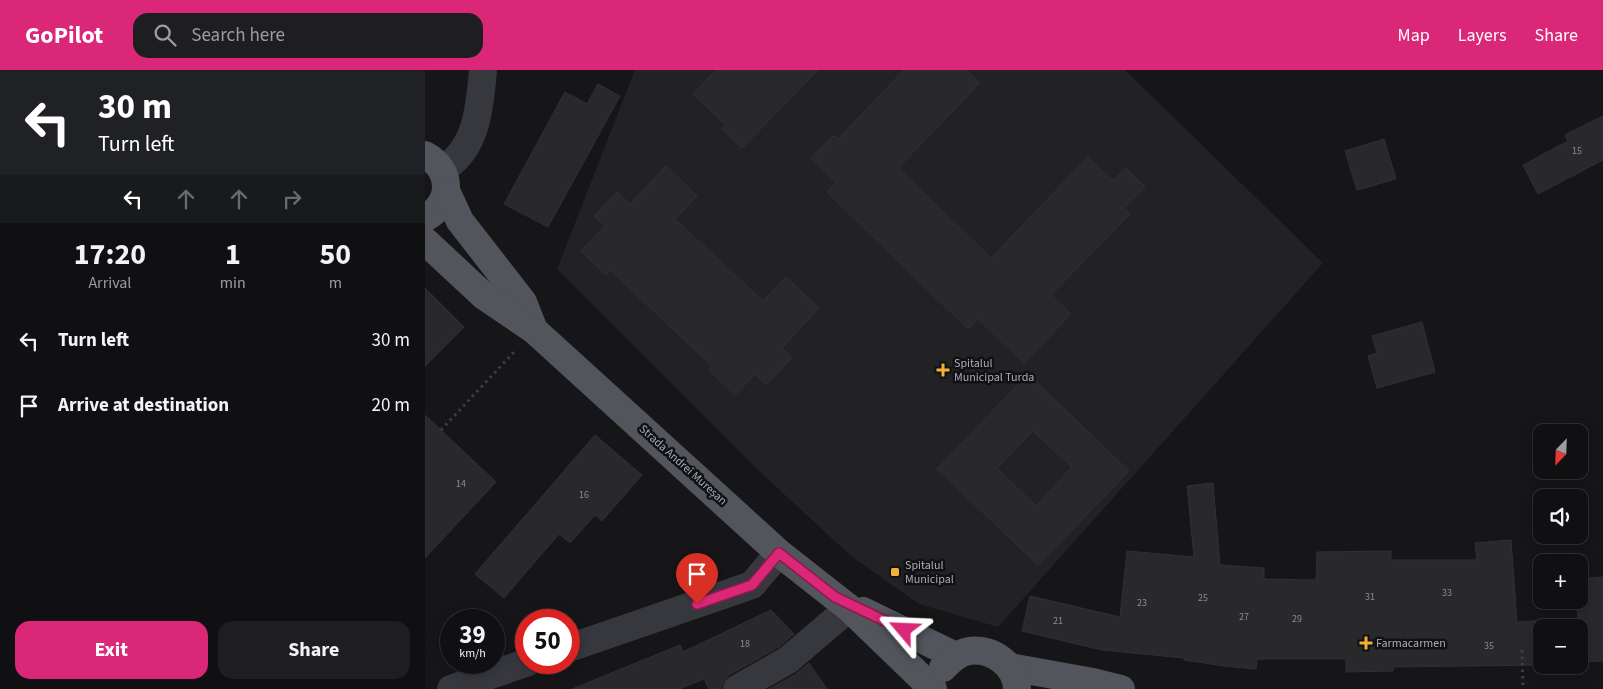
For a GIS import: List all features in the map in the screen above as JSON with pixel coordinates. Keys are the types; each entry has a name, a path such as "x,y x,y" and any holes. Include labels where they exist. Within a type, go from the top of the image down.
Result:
{"main road":[{"path":"425,218 438,209 438,172"},
{"name":"Strada Andrei Mureșan","path":"438,172 460,221 523,302 534,330"},
{"name":"Strada Andrei Mureșan","path":"425,241 485,296 534,330 779,553 842,602 934,689"},
{"name":"Strada Andrei Mureșan","path":"842,602 956,656"},
{"path":"934,689 941,670 956,656 970,651 985,651 999,657 1013,678 1093,682 1121,689"}],"street":[{"path":"438,172 452,164 469,140 476,124 483,70"},
{"path":"580,644 752,585 779,553"},
{"path":"737,689 788,660 842,602"},
{"path":"451,689 515,666"}],"path":[{"path":"441,430 534,330"},
{"path":"1522,650 1523,689"}],"shaded area":[{"name":"Spitalul Municipal Turda","path":"635,70 1125,70 1323,263 998,627 919,604 851,556 758,470 557,269"}],"building":[{"path":"716,70 818,70 742,148 722,129 726,125 693,94"},
{"path":"904,70 966,70 980,83 898,168 991,258 1088,157 1113,181 1126,168 1145,187 1124,208 1130,214 1051,295 1071,314 1024,363 978,319 968,329 827,192 836,182 811,158 834,135 838,139"},
{"path":"598,84 620,96 548,227 504,204 565,92 587,104"},
{"path":"1603,116 1603,160 1538,194 1523,165 1568,141 1565,135"},
{"path":"1384,139 1396,179 1357,190 1345,151"},
{"path":"666,166 697,196 675,219 763,301 786,277 819,308 782,348 792,358 766,385 755,374 735,395 709,370 712,366 610,270 606,275 581,251 605,226 594,216 617,192 630,204"},
{"path":"425,288 464,327 425,366"},
{"path":"1422,322 1435,372 1377,388 1368,356 1377,353 1372,336"},
{"path":"1028,374 1129,471 1038,565 937,469","holes":["1033,431 1072,467 1036,506 997,468"]},
{"path":"425,415 496,482 425,558"},
{"path":"595,435 642,475 602,521 595,515 570,543 559,534 504,598 475,574"},
{"path":"1213,483 1220,565 1264,568 1264,579 1316,580 1317,552 1391,551 1391,560 1477,560 1475,543 1511,540 1517,622 1533,621 1533,665 1393,667 1393,671 1346,672 1346,659 1257,659 1256,669 1184,660 1184,658 1102,650 1022,631 1030,596 1120,617 1127,551 1194,557 1187,486"},
{"path":"1603,577 1603,661 1588,662 1588,619 1563,619 1578,618 1577,609 1588,609 1588,578"},
{"path":"771,610 794,634 779,647 729,675 723,682 721,689 709,689 704,679 679,689 572,689 680,645 683,652"},
{"path":"809,663 827,689 769,689 796,674"}],"place":[{"name":"Spitalul Municipal Turda","path":"943,370"},
{"name":"Spitalul Municipal","path":"895,572"},
{"name":"Farmacarmen","path":"1366,643"}],"route":[{"path":"697,604 752,585 779,553 835,597 904,630"}]}
